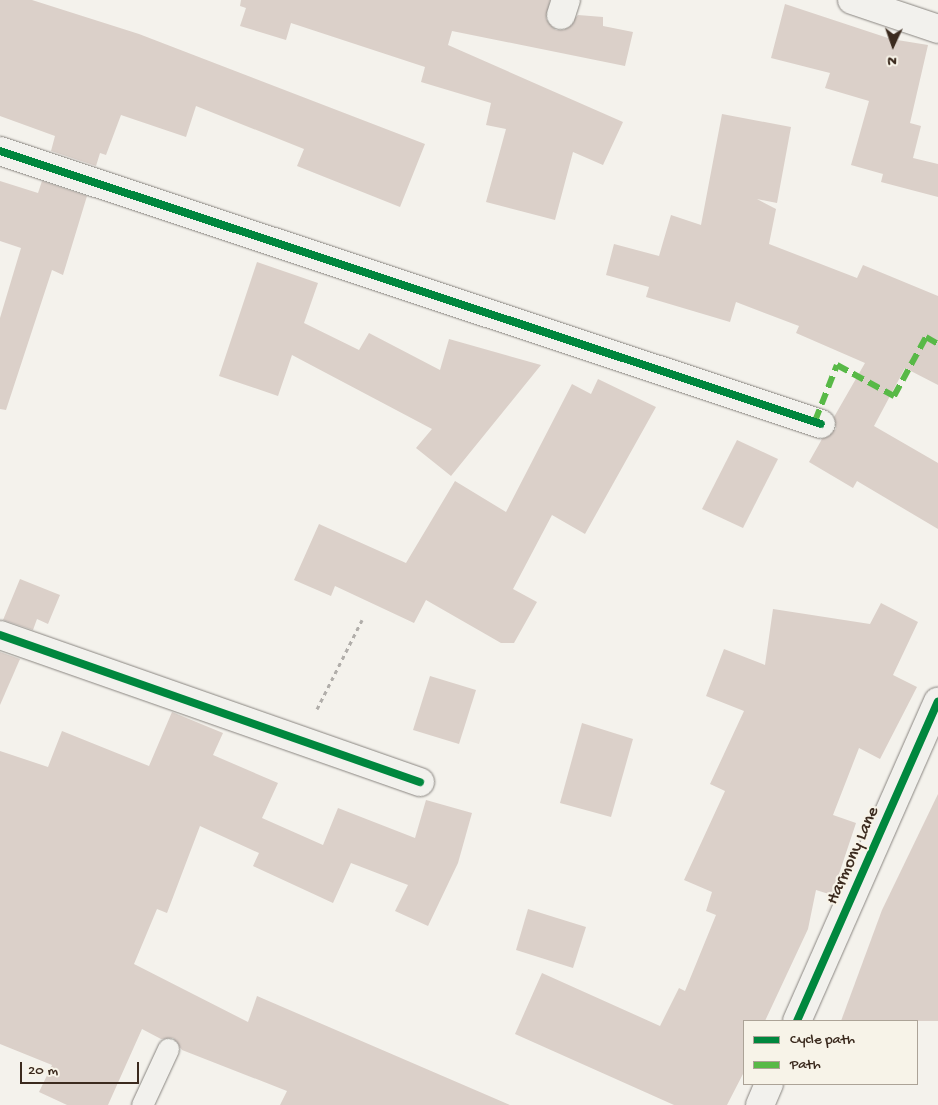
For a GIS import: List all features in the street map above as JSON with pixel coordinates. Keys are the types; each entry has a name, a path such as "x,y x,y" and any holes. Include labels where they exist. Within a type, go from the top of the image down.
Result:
{"street":[{"path":"852,0 938,29"},
{"path":"0,151 822,424"},
{"path":"0,635 420,782"},
{"name":"Harmony Lane","path":"797,1020 938,702"},
{"path":"760,1105 769,1085"}],"lane":[{"path":"142,1105 168,1049"}],"path":[{"path":"301,740 362,620"}],"building":[{"path":"0,0 32,0 139,34 425,144 400,207 297,166 304,149 196,106 186,137 121,115 106,155 100,153 96,166 51,151 55,136 0,116"},
{"path":"241,0 550,0 546,19 556,30 564,30 578,15 603,17 603,26 633,32 625,66 452,31 448,45 623,122 603,165 573,152 555,220 486,202 506,129 486,125 491,103 421,82 425,67 291,23 286,40 240,26 246,8 240,6"},
{"path":"785,4 891,39 928,45 910,123 921,126 913,158 938,164 938,197 881,182 883,174 851,165 869,101 825,88 830,73 771,58"},
{"path":"722,114 791,127 777,203 757,199 776,209 769,244 857,278 863,265 938,296 938,385 905,368 874,426 938,463 938,529 857,481 853,488 809,462 822,439 836,429 834,417 865,363 796,333 799,326 736,302 730,322 646,297 649,287 606,275 614,244 659,256 671,215 701,225"},
{"path":"0,181 38,193 42,181 87,196 63,275 52,270 6,410 0,409 0,318 21,248 0,241"},
{"path":"257,262 318,283 304,323 359,350 369,333 440,370 449,339 541,365 451,476 416,448 432,429 292,355 278,396 219,376"},
{"path":"598,379 656,407 585,534 552,515 513,589 537,602 514,643 501,643 426,600 414,623 335,586 331,596 294,580 319,524 406,563 455,481 506,512 572,384 591,394"},
{"path":"737,440 778,459 743,528 702,509"},
{"path":"20,579 60,595 48,624 37,619 33,630 3,620"},
{"path":"881,603 918,622 893,675 917,687 880,759 859,748 833,815 856,823 832,895 816,890 808,929 765,1020 743,1020 743,1074 727,1105 674,1105 515,1034 542,973 660,1026 679,988 685,991 716,915 706,911 712,892 684,880 725,791 710,784 744,711 706,696 724,649 765,665 773,609 870,624"},
{"path":"0,652 20,659 0,705"},
{"path":"430,676 476,690 459,744 413,730"},
{"path":"172,712 223,733 213,755 278,783 262,818 323,845 338,808 415,838 426,800 472,813 458,863 428,926 395,911 408,885 351,863 333,903 253,866 259,853 200,826 167,913 157,909 134,964 248,1022 257,996 510,1105 280,1105 287,1091 182,1050 173,1038 161,1039 142,1029 108,1105 67,1105 39,1092 52,1065 0,1044 0,751 48,767 62,731 149,766"},
{"path":"582,723 633,739 611,817 560,803"},
{"path":"938,794 938,1021 841,1020 882,910"},
{"path":"528,909 586,927 573,968 516,950"}],"marked path":[{"path":"815,421 837,365 894,396 926,337 938,344"}],"cycle path":[{"path":"0,151 821,424"},
{"path":"0,635 420,782"},
{"path":"797,1020 938,702"}]}
